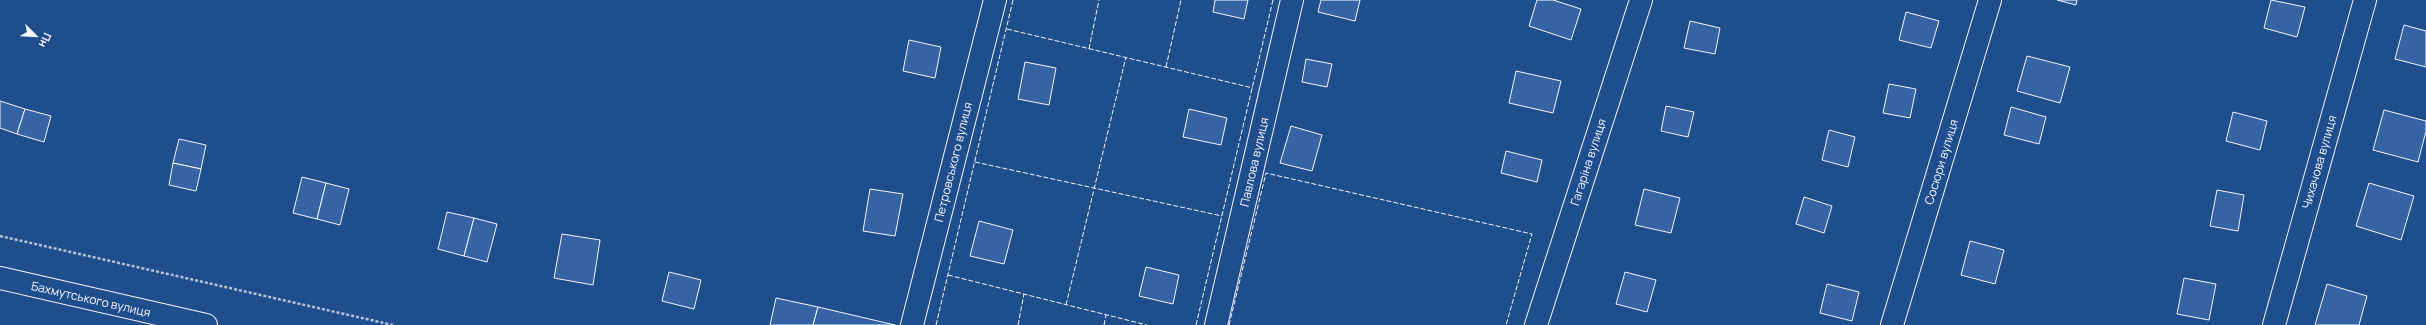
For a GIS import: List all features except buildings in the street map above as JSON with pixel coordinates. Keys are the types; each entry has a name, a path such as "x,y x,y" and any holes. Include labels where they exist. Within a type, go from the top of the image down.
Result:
{"street":[{"name":"Петровського вулиця","path":"912,325 995,0"},
{"name":"Павлова вулиця","path":"1216,325 1292,0"},
{"name":"Гагаріна вулиця","path":"1536,325 1641,0"},
{"name":"Сосюри вулиця","path":"1892,325 1990,0"},
{"name":"Чихачова вулиця","path":"2274,325 2365,0"},
{"name":"Бахмутського вулиця","path":"0,278 206,325"}],"path":[{"path":"0,236 393,325"}],"fence":[{"path":"936,325 1013,0"},
{"path":"1089,49 1099,0"},
{"path":"1166,67 1181,0"},
{"path":"1196,325 1273,0"},
{"path":"1007,29 1253,88"},
{"path":"1066,305 1126,57"},
{"path":"975,162 1222,216"},
{"path":"1229,325 1266,173 1532,234 1506,325"},
{"path":"948,275 1147,325"},
{"path":"1018,325 1024,294"},
{"path":"1104,325 1106,315"}]}
